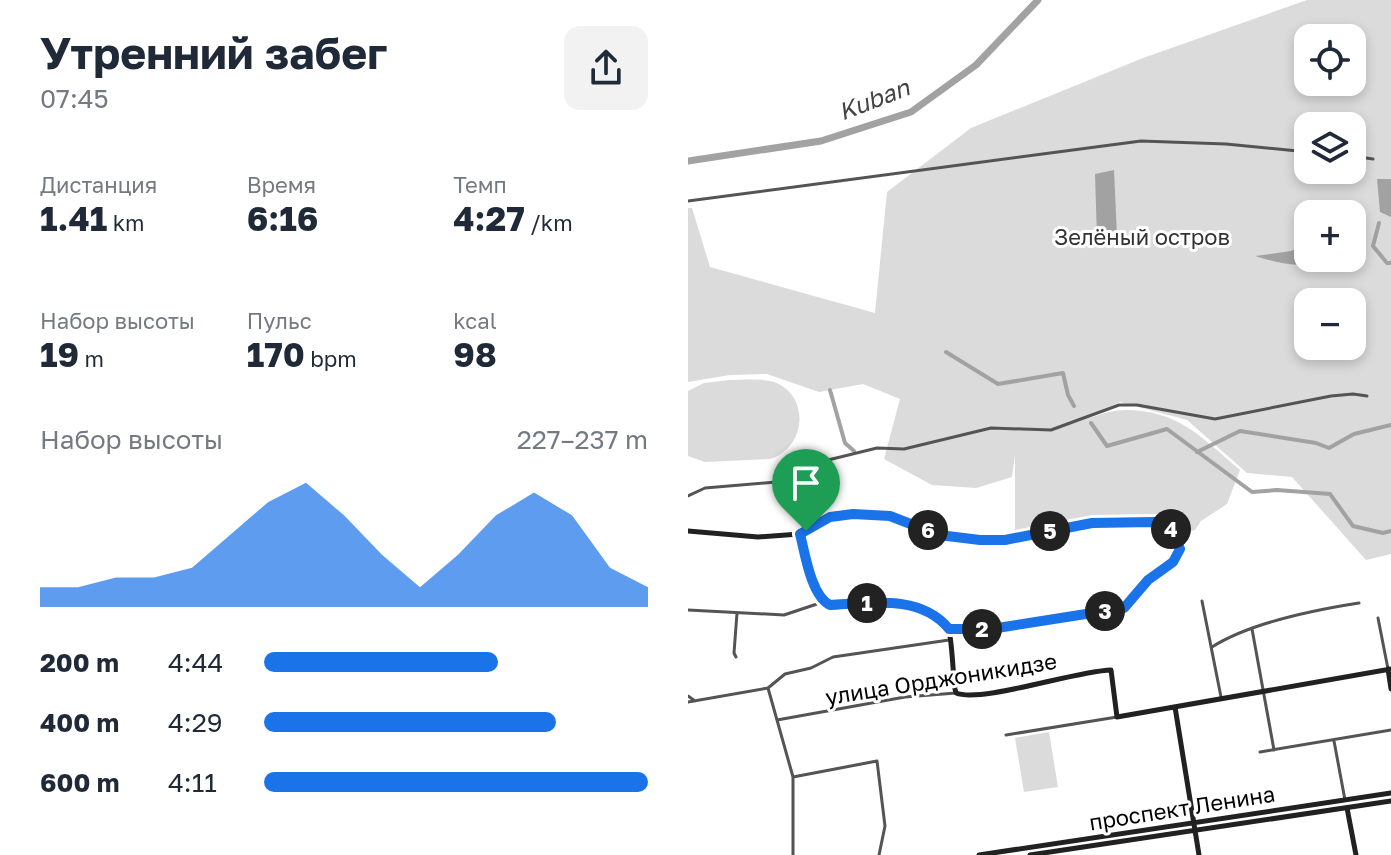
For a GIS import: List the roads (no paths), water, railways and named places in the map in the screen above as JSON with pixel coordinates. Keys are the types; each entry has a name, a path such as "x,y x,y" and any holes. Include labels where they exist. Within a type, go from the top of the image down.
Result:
{"main road":[{"path":"688,531 758,537 800,534 809,570 823,602 830,605 876,602 913,606 933,612 949,629 956,693"},
{"path":"1117,717 1389,669 1391,689"},
{"name":"улица Орджоникидзе","path":"956,693 963,696 1111,670 1117,717"},
{"path":"1175,707 1199,855"},
{"name":"проспект Ленина","path":"979,855 1391,793"},
{"name":"проспект Ленина","path":"1030,855 1391,801"},
{"path":"1347,808 1356,855"}],"street":[{"path":"688,201 1141,141 1294,151"},
{"path":"1366,158 1373,159"},
{"path":"688,496 705,488 788,481 824,461 877,448 904,449 991,428 1051,430 1119,405 1137,405 1215,419 1331,396 1367,396"},
{"path":"807,472 813,491 813,524"},
{"path":"800,534 830,517 853,514 890,516 939,535 980,540 1005,540 1092,523 1154,522 1166,524 1174,532 1180,549 1173,562 1148,580 1124,608 991,629 949,629"},
{"path":"1202,601 1221,697"},
{"path":"688,610 784,615 823,602"},
{"path":"1212,647 1231,635 1307,613 1359,603"},
{"path":"736,657 737,613"},
{"path":"1378,618 1389,669"},
{"path":"1252,629 1274,750"},
{"path":"688,702 768,688 785,674 811,668 833,657 949,640"},
{"path":"768,688 793,777 793,855"},
{"name":"улица Орджоникидзе","path":"777,720 905,697 956,693"},
{"path":"688,696 695,701"},
{"path":"1006,735 1117,717"},
{"path":"1260,752 1391,730"},
{"path":"1334,741 1345,800"},
{"path":"793,777 877,761 885,826 879,855"}],"waterway":[{"name":"Kuban","path":"688,161 821,141 911,112 976,65 1038,0"},
{"path":"1379,223 1373,246 1387,263 1391,263"},
{"path":"946,352 998,384 1063,373 1074,406"},
{"path":"830,390 845,443 854,451"},
{"path":"1091,423 1107,446 1167,429 1252,492 1277,490 1330,494 1353,526 1383,533 1391,531"},
{"path":"1197,452 1240,431 1316,443 1329,448 1354,434 1391,425"}],"park label":[{"name":"Зелёный остров","path":"1142,237"}]}
